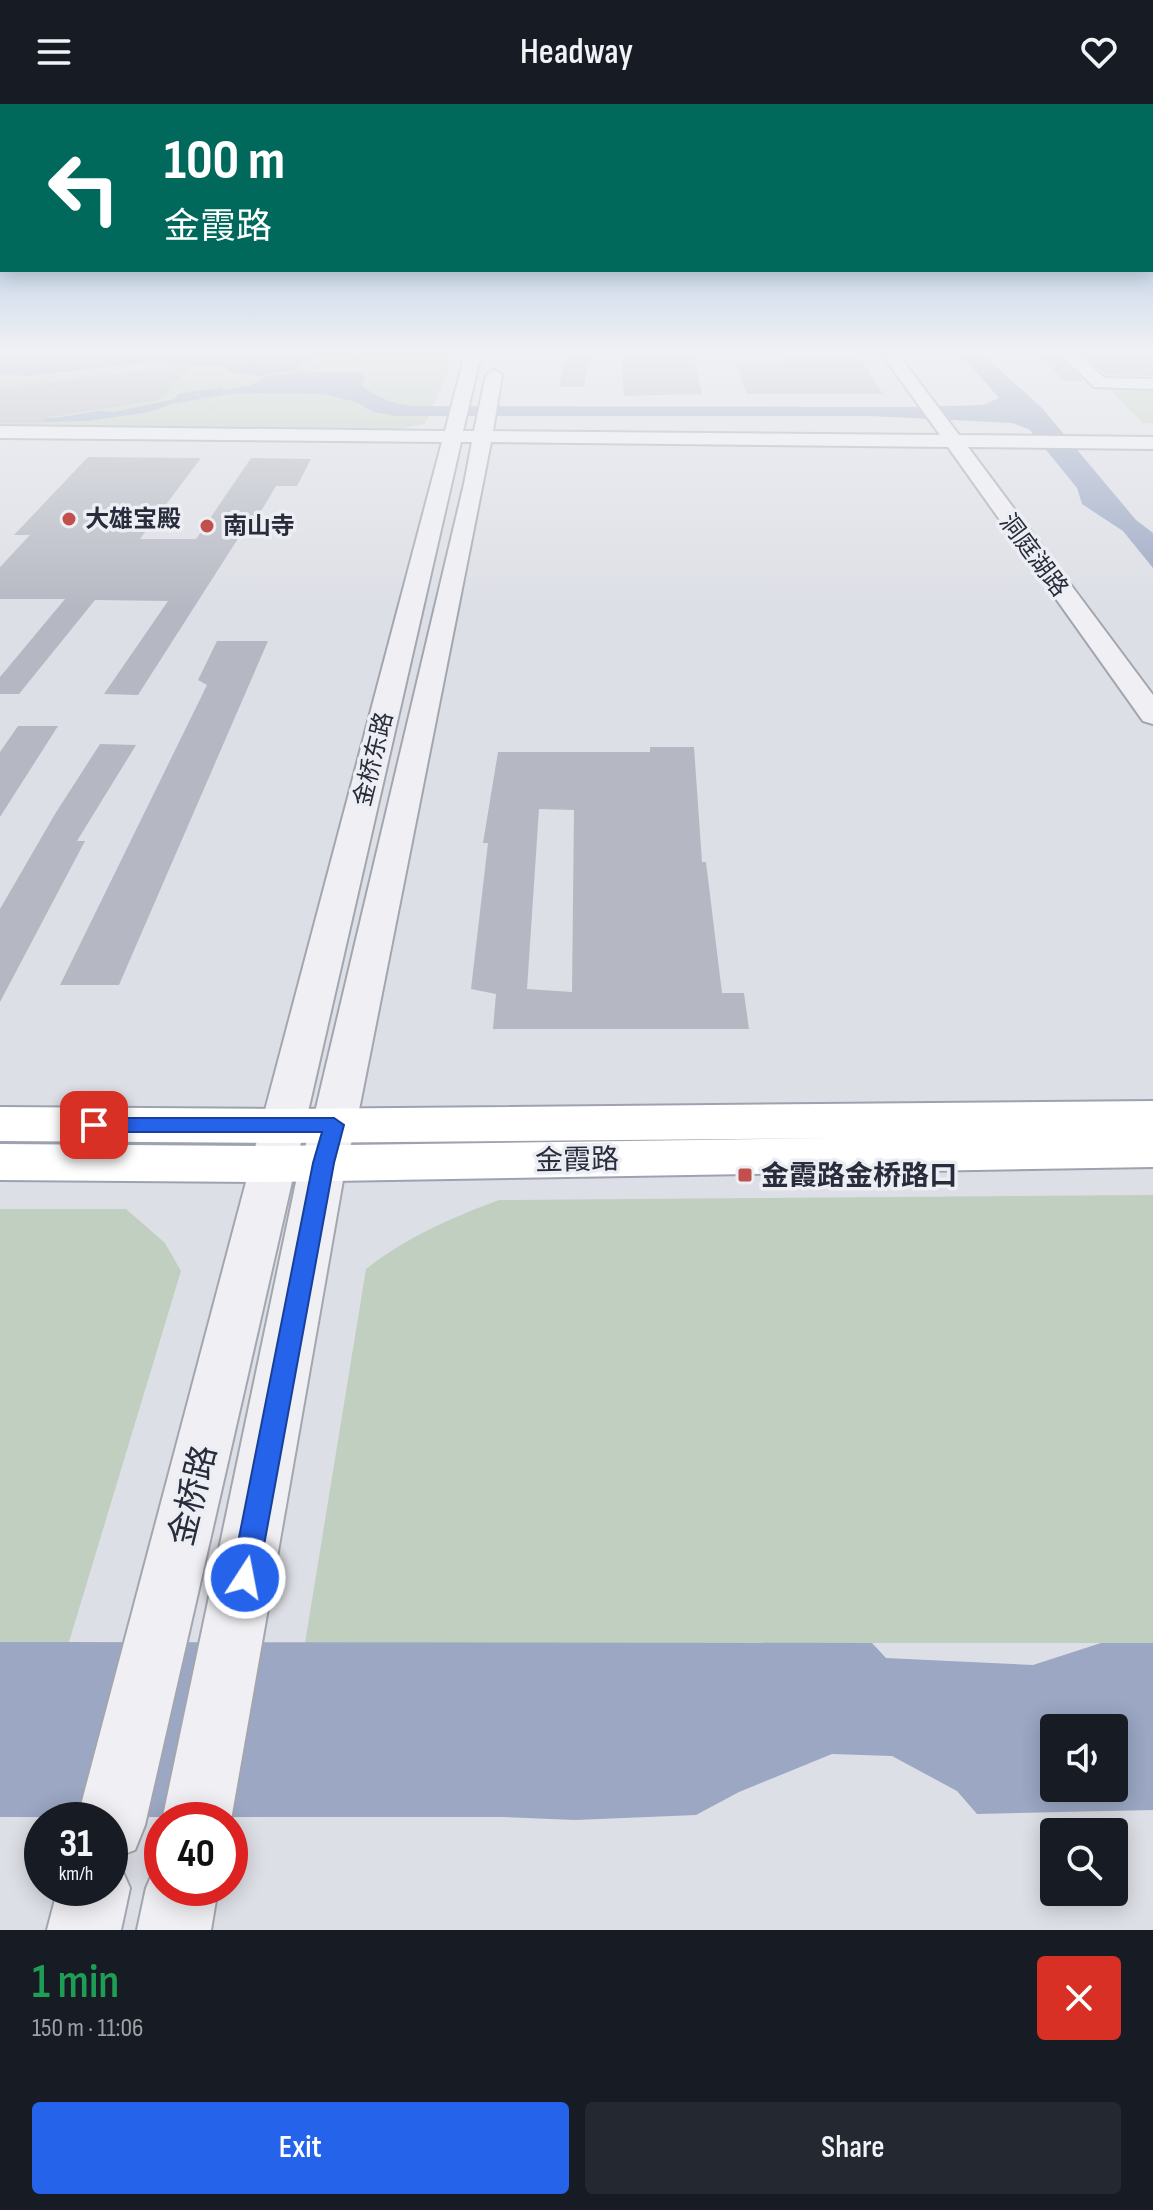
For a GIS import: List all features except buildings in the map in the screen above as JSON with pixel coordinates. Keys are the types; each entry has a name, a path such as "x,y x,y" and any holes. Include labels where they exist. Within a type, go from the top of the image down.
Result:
{"main road":[{"name":"金霞路","path":"0,1162 303,1144 1153,1118"},
{"name":"金霞路","path":"0,1124 303,1144 1153,1150"}],"street":[{"name":"金桥东路","path":"303,1144 466,439"},
{"name":"金桥东路","path":"303,1144 466,439"},
{"name":"洞庭湖路","path":"950,439 1153,715"},
{"path":"1006,439 1033,444 1089,445 1128,439"},
{"path":"200,1802 233,1637 303,1144"},
{"name":"金桥路","path":"116,1802 157,1641 303,1144"},
{"path":"84,1930 90,1906"},
{"path":"174,1930 179,1906"}],"green space":[{"path":"1153,1195 1153,1643 305,1643 366,1269 413,1238 499,1200"},
{"path":"0,1209 126,1209 165,1243 181,1271 69,1642 0,1642"}],"water":[{"path":"1037,439 1068,439 1136,520 1153,533 1153,568 1123,531 1082,504 1077,488"},
{"path":"0,1642 872,1643 886,1658 1033,1665 1101,1643 1153,1643 1153,1810 977,1814 957,1791 892,1756 832,1754 739,1792 696,1815 575,1820 248,1817 248,1802 144,1802 144,1817 128,1817 128,1802 24,1802 24,1817 0,1817"}],"place":[{"name":"大雄宝殿","path":"69,519"},
{"name":"南山寺","path":"207,526"},
{"name":"金霞路金桥路口","path":"745,1175"}],"route":[{"path":"94,1125 334,1125 323,1163 245,1578"}]}
